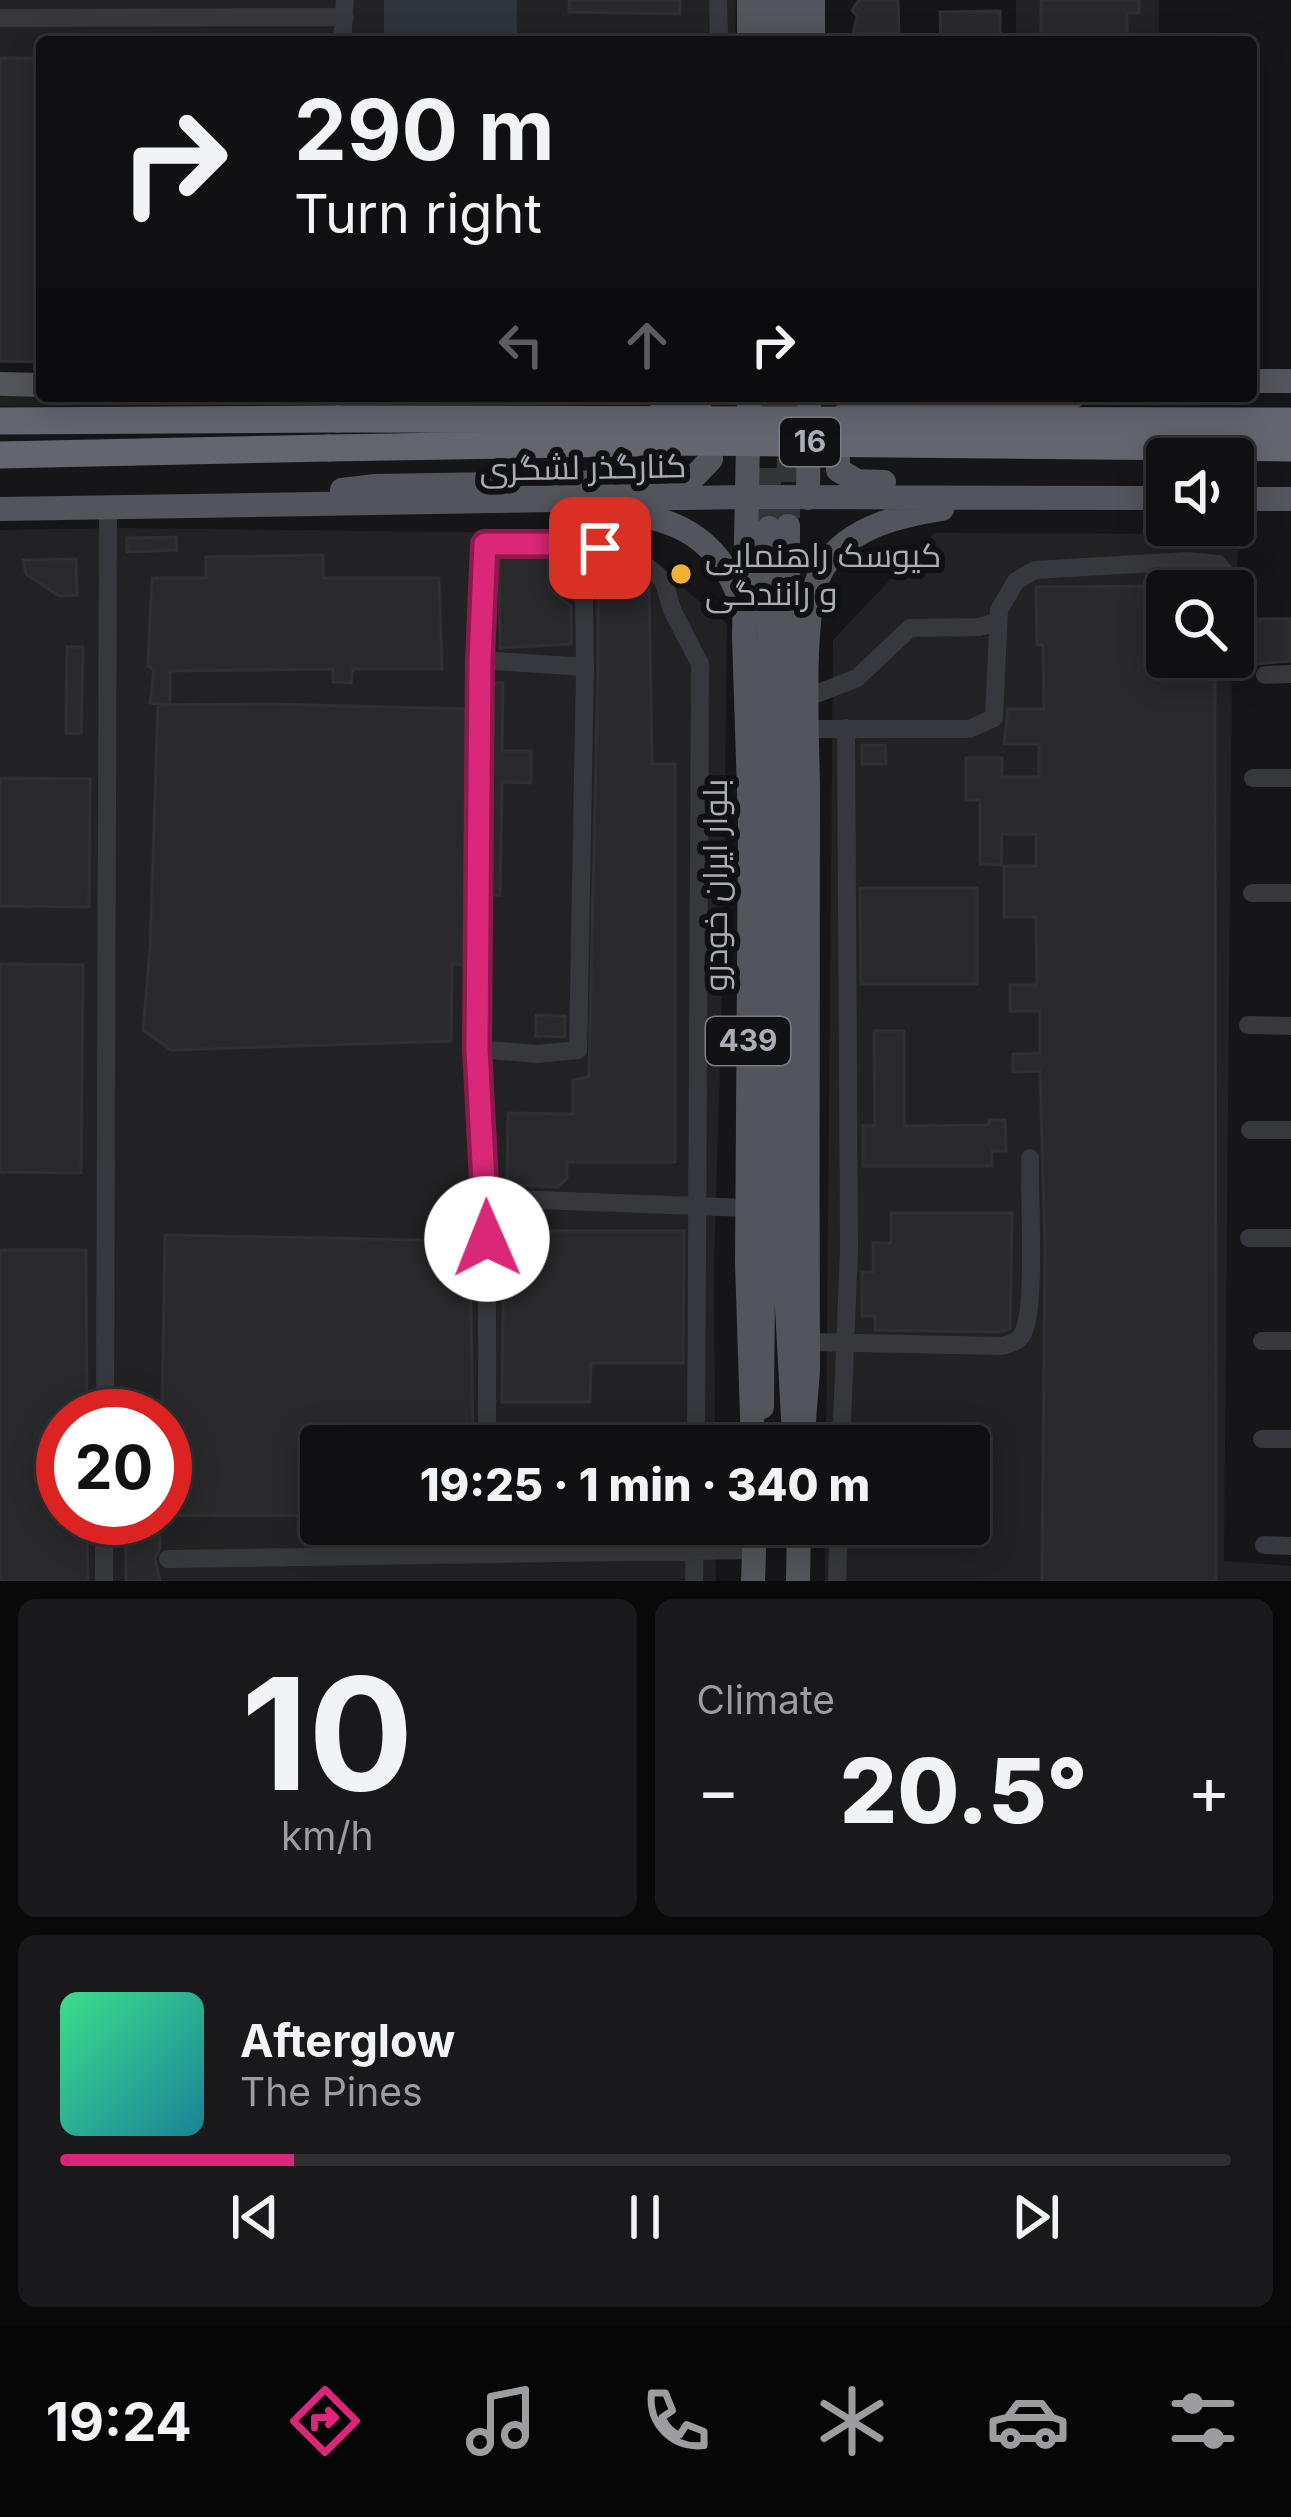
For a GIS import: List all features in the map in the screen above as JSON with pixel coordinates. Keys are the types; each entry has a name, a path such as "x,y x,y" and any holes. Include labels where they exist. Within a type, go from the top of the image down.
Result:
{"highway":[{"name":"16","path":"0,421 1291,421"},
{"name":"16","path":"0,455 779,442 1291,448"}],"main road":[{"path":"749,0 749,36"},
{"path":"772,0 773,36"},
{"path":"793,0 793,36"},
{"path":"813,0 813,36"},
{"path":"1257,381 1291,381"},
{"path":"0,384 36,385"},
{"path":"244,505 375,485 664,481 696,475 710,459 710,424 694,404 685,402"},
{"name":"بلوار ایران خودرو","path":"748,402 744,636 750,823 747,1208 748,1374 754,1425"},
{"path":"808,498 809,402"},
{"path":"1041,402 852,410 838,426 838,470 857,481 1034,485 1102,498"},
{"name":"کنارگذر لشگری","path":"0,509 746,497 1146,499"},
{"name":"بلوار ایران خودرو","path":"801,1425 808,1342 808,697 813,595 820,572 866,529 893,518 1006,498"},
{"path":"1254,499 1291,499"},
{"path":"244,505 375,516 630,514 658,518 692,531 715,551 739,597 744,636"},
{"name":"بلوار ایران خودرو","path":"759,1425 776,1132 778,527"},
{"name":"بلوار ایران خودرو","path":"776,1132 788,1373 796,1425"},
{"path":"753,1581 754,1545"},
{"path":"798,1581 799,1545"}],"street":[{"path":"718,0 719,36"},
{"path":"0,18 345,8"},
{"path":"104,1389 108,507"},
{"path":"487,1425 487,1198 477,1049 485,544 570,544 631,553 664,580 673,612 700,664 696,1425"},
{"path":"477,1049 537,1054 578,1050 584,598 574,584 570,544"},
{"path":"808,729 969,729 985,725 996,709 999,610 1016,581 1035,570 1187,561 1218,564 1222,570"},
{"path":"808,697 857,678 910,628 979,627 998,622"},
{"path":"480,660 585,667"},
{"path":"1265,675 1291,674"},
{"path":"842,1425 850,1250 846,728"},
{"path":"1253,778 1291,778"},
{"path":"1252,892 1291,893"},
{"path":"1248,1025 1291,1026"},
{"path":"1250,1130 1291,1130"},
{"path":"808,1342 1002,1346 1024,1334 1030,1158"},
{"path":"487,1198 747,1208"},
{"path":"1249,1238 1291,1238"},
{"path":"1262,1341 1291,1341"},
{"path":"1262,1439 1291,1439"},
{"path":"104,1545 104,1581"},
{"path":"487,1545 487,1553"},
{"path":"694,1545 694,1581"},
{"path":"838,1545 838,1581"},
{"path":"1264,1545 1291,1546"},
{"path":"168,1559 754,1550"}],"shaded area":[{"path":"0,0 736,0 735,36 36,36 36,362 0,361"},
{"path":"384,0 517,0 517,36 384,36"},
{"path":"1016,0 1159,0 1159,36 1016,36"},
{"path":"0,397 36,397 36,402 381,405 0,406"},
{"path":"0,530 618,534 727,624 715,1425 300,1425 300,1545 715,1545 716,1581 0,1581"},
{"path":"934,533 1146,534 1146,546 1238,546 1237,570 1146,570 1146,678 1232,678 1224,1561 1291,1566 1291,1581 825,1581 825,1545 990,1545 990,1425 826,1425 833,640"}],"building":[{"path":"569,0 680,0 680,14 569,12"},
{"path":"859,0 898,0 899,33 853,34 857,16 852,10"},
{"path":"1041,0 1139,0 1139,13 1127,13 1127,36 1041,36"},
{"path":"1000,11 1000,36 941,36 940,12"},
{"path":"0,58 36,58 36,362 0,361"},
{"path":"176,537 177,550 127,552 127,538"},
{"path":"323,555 323,578 439,578 442,669 353,669 351,683 333,682 333,669 170,671 170,705 150,703 152,578 206,578 206,557"},
{"path":"499,557 548,557 549,589 571,606 571,644 500,648"},
{"path":"76,559 77,595 59,596 26,574 23,560"},
{"path":"589,562 613,564 611,581 649,586 652,764 675,764 675,1162 567,1162 567,1178 558,1187 507,1185 508,1113 573,1114 573,1080 589,1077 598,599 588,580"},
{"path":"1146,586 1146,678 1215,678 1216,1581 1042,1581 1045,1247 1040,1071 1013,1072 1013,1054 1040,1053 1040,1011 1010,1011 1010,985 1037,985 1036,917 1004,917 1004,866 1036,866 1036,834 1002,834 1001,865 980,864 980,800 966,800 966,758 1002,758 1002,777 1039,777 1039,744 1004,744 1008,709 1044,709 1036,587"},
{"path":"1255,619 1291,619 1291,661 1255,664"},
{"path":"67,647 83,647 81,734 66,733"},
{"path":"493,683 503,683 502,751 531,751 531,783 502,782 500,895 492,895"},
{"path":"158,705 466,709 464,965 452,964 451,1041 171,1050 143,1030"},
{"path":"862,745 885,745 886,764 862,764"},
{"path":"0,778 90,779 89,907 0,906"},
{"path":"860,888 977,888 977,984 861,984"},
{"path":"0,964 83,965 81,1173 0,1172"},
{"path":"536,1015 565,1016 565,1037 536,1036"},
{"path":"874,1031 904,1031 904,1126 989,1125 989,1120 1005,1120 1006,1151 992,1151 992,1166 863,1166 863,1126 875,1126"},
{"path":"891,1213 1012,1213 1010,1328 1000,1332 875,1330 875,1316 862,1316 862,1272 873,1272 873,1243 891,1243"},
{"path":"504,1231 684,1231 683,1363 591,1363 590,1402 502,1402"},
{"path":"165,1235 470,1241 473,1425 300,1425 300,1516 192,1515 192,1389 162,1389"},
{"path":"0,1250 86,1250 87,1389 36,1389 36,1545 87,1545 88,1581 0,1581"},
{"path":"126,1545 160,1545 155,1558 160,1581 126,1581"}],"tunnel":[{"path":"769,402 769,528"},
{"path":"788,518 790,402"}],"place":[{"name":"کیوسک راهنمایی و رانندگی","path":"681,574"}],"route":[{"path":"487,1239 477,1049 485,544 600,548"}]}
